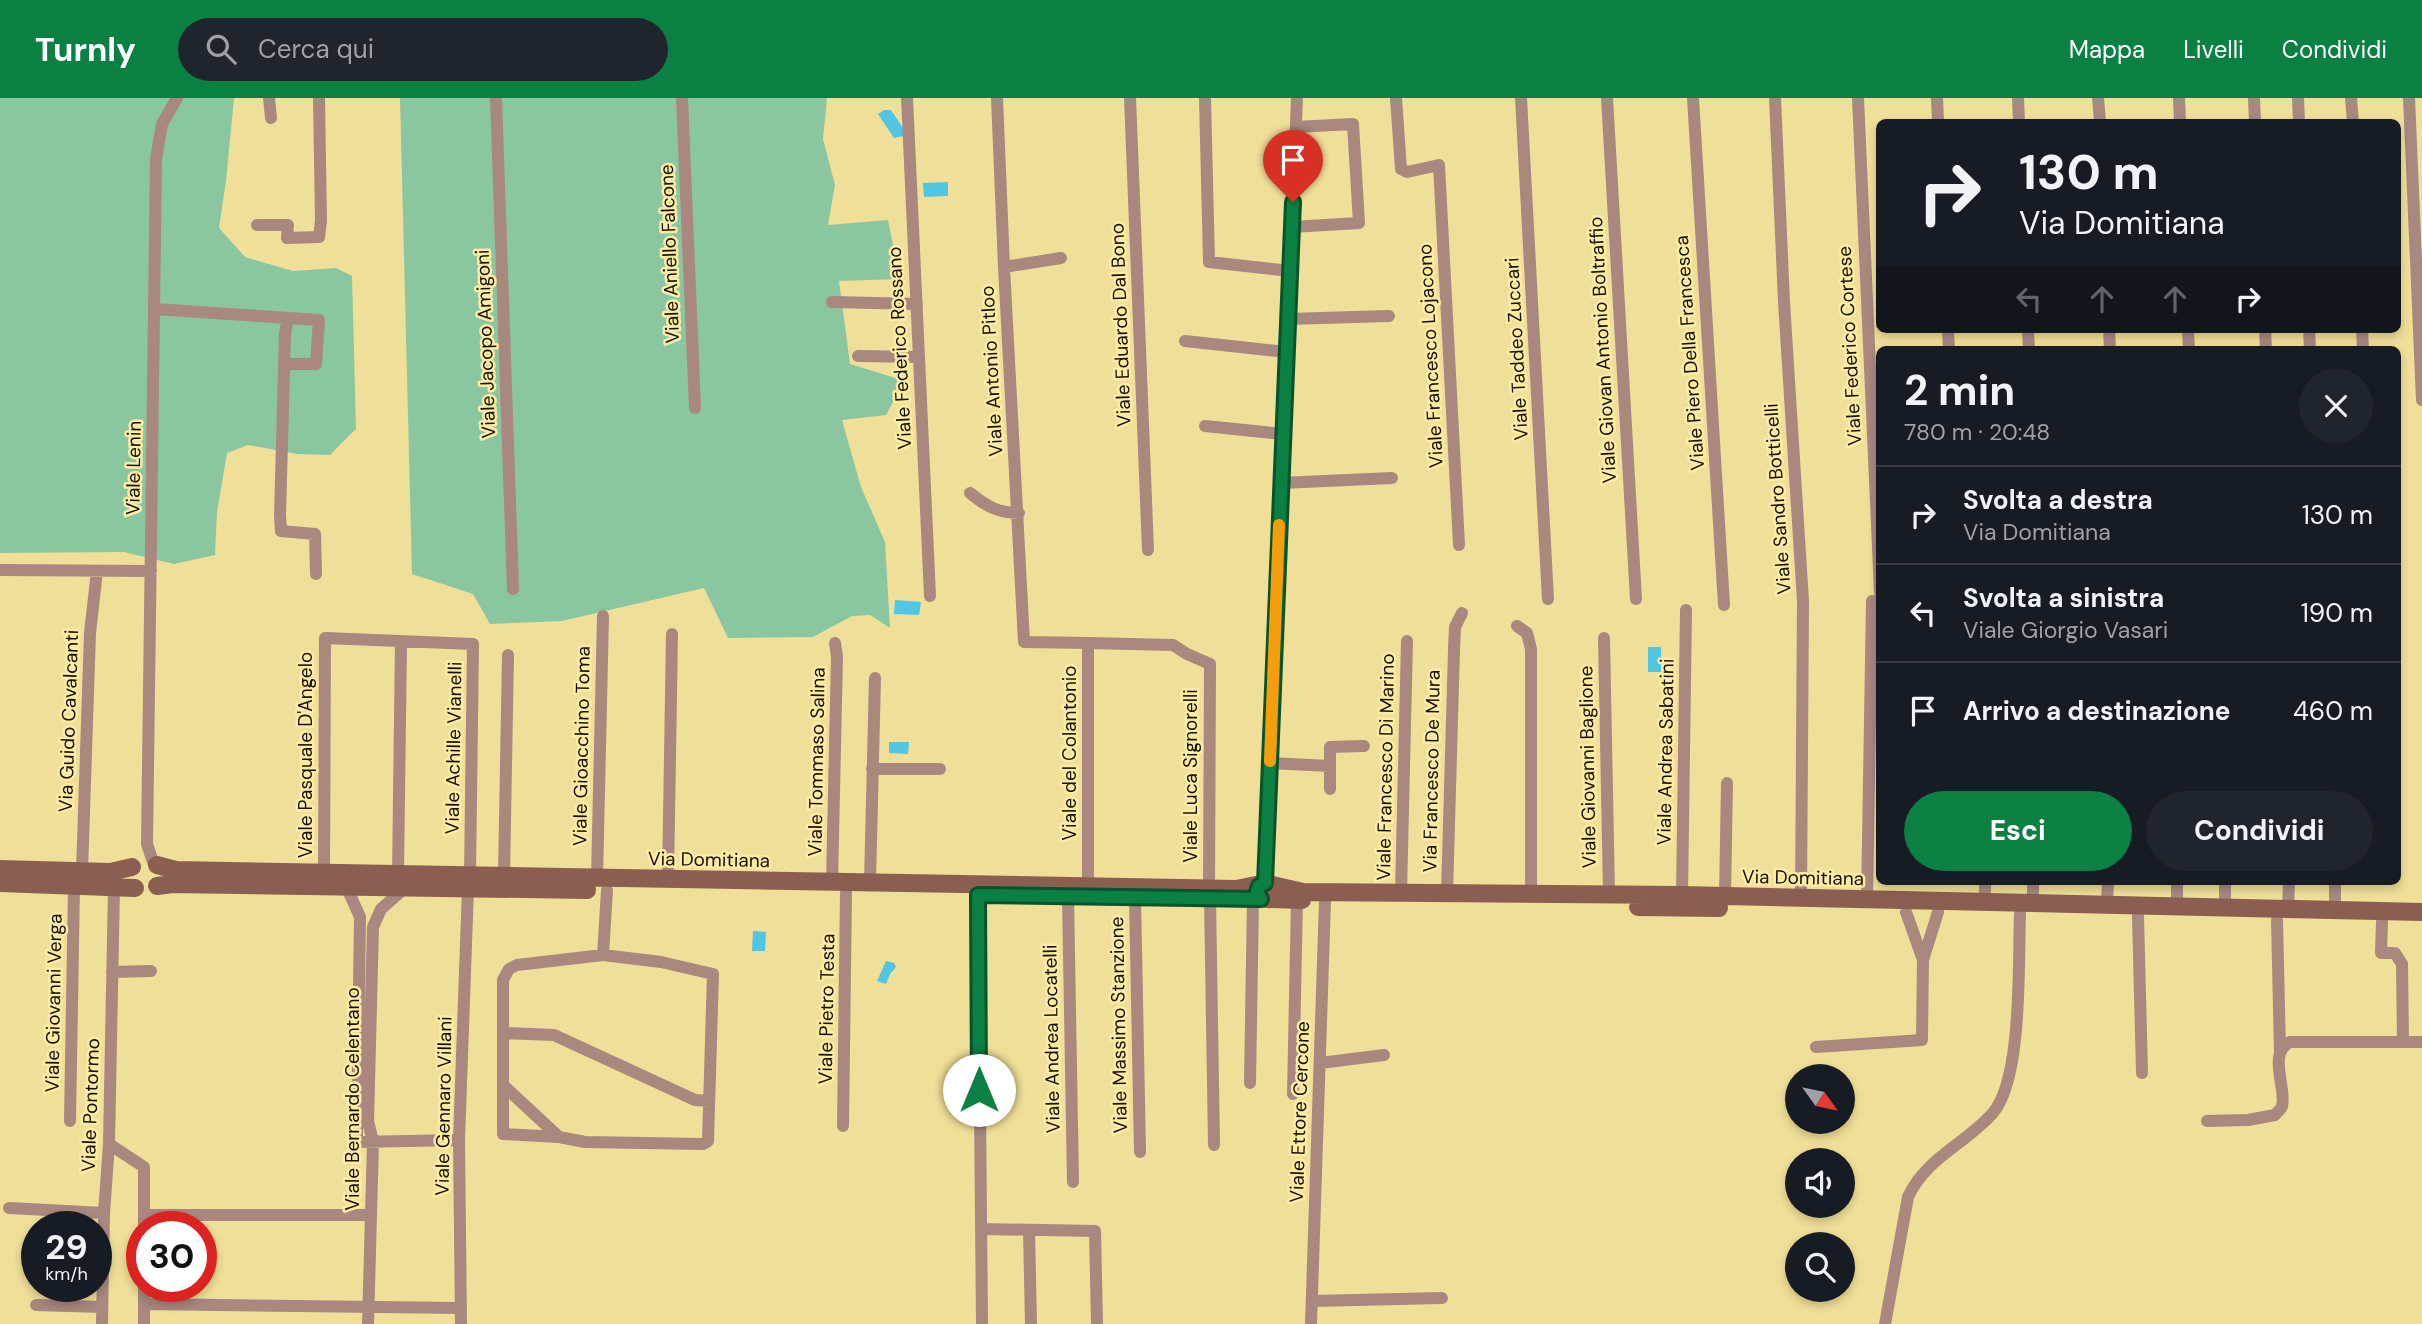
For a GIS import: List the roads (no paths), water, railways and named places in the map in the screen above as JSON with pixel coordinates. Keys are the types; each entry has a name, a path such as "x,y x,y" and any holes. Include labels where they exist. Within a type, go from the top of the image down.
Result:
{"main road":[{"name":"Via Domitiana","path":"0,883 78,879 145,864 176,870 324,873 402,881 602,884 846,893 1135,897 1262,891 1531,893 1985,902 2026,908 2138,916 2282,914 2335,909 2422,912"},
{"path":"135,888 130,880 145,864 161,878 157,886"},
{"name":"Via Domitiana","path":"0,869 144,891 173,884 346,886 402,881"},
{"name":"Via Domitiana","path":"469,882 504,876 602,884 668,879 870,881 1088,886 1209,893"},
{"name":"Via Domitiana","path":"1262,891 1297,900 1325,901 1906,912 2107,905 2225,907 2282,914 2422,923"}],"street":[{"name":"Viale Lenin","path":"145,864 158,139 169,109 177,98"},
{"path":"269,98 271,118"},
{"path":"257,225 288,225 287,238 319,237 319,98"},
{"name":"Viale Jacopo Amigoni","path":"496,98 513,589"},
{"name":"Viale Aniello Falcone","path":"682,98 695,408"},
{"name":"Viale Federico Rossano","path":"907,98 930,596"},
{"name":"Viale Antonio Pitloo","path":"997,98 1024,642"},
{"name":"Viale Eduardo Dal Bono","path":"1130,98 1148,550"},
{"path":"1205,98 1209,262 1290,271"},
{"path":"1251,1083 1269,762 1297,98"},
{"name":"Viale Francesco Lojacono","path":"1396,98 1401,169 1406,172 1439,165 1460,545"},
{"name":"Viale Taddeo Zuccari","path":"1521,98 1548,599"},
{"name":"Viale Giovan Antonio Boltraffio","path":"1607,98 1636,599"},
{"name":"Viale Piero Della Francesca","path":"1693,98 1724,605"},
{"name":"Viale Sandro Botticelli","path":"1775,98 1784,302 1803,601 1801,898"},
{"name":"Viale Federico Cortese","path":"1858,98 1876,502"},
{"path":"1937,98 1938,119"},
{"path":"2018,98 2019,119"},
{"path":"2098,98 2100,119"},
{"path":"2179,98 2180,119"},
{"path":"2254,98 2255,119"},
{"path":"2298,98 2299,119"},
{"path":"2351,98 2353,119"},
{"path":"2409,98 2422,400"},
{"path":"1292,227 1359,223 1353,124 1296,127"},
{"path":"1004,268 1061,258"},
{"path":"832,303 917,304"},
{"path":"154,309 319,320 316,364 285,364"},
{"path":"1287,319 1389,316"},
{"path":"288,318 281,531 315,534 316,574"},
{"path":"1185,341 1286,352"},
{"path":"858,356 919,356"},
{"path":"1205,426 1283,434"},
{"path":"1281,483 1392,478"},
{"path":"971,494 984,505 1003,513 1018,513"},
{"path":"0,570 151,571"},
{"name":"Via Guido Cavalcanti","path":"78,879 90,634 97,571"},
{"path":"1867,899 1874,804 1875,679 1872,601 1876,601"},
{"name":"Viale Andrea Sabatini","path":"1682,895 1686,610"},
{"name":"Via Francesco De Mura","path":"1447,893 1455,627 1462,613"},
{"name":"Viale Gioacchino Toma","path":"603,616 603,955"},
{"path":"1517,626 1527,633 1531,649 1531,893"},
{"path":"668,879 672,634"},
{"name":"Viale Achille Vianelli","path":"325,638 473,644 469,882"},
{"name":"Viale Pasquale D'Angelo","path":"324,873 325,638"},
{"name":"Viale Giovanni Baglione","path":"1604,638 1609,894"},
{"name":"Viale Francesco Di Marino","path":"1401,893 1407,641"},
{"path":"401,642 402,881"},
{"name":"Viale del Colantonio","path":"1024,642 1088,643 1088,886"},
{"name":"Viale Tommaso Salina","path":"832,882 837,657 835,643"},
{"name":"Viale Luca Signorelli","path":"1088,643 1173,645 1210,664 1209,893"},
{"path":"504,876 508,655"},
{"path":"870,881 875,678"},
{"path":"1330,789 1330,747 1364,746"},
{"path":"1269,762 1330,766"},
{"path":"872,769 940,769"},
{"path":"1725,896 1727,783"},
{"name":"Viale Giovanni Verga","path":"70,1121 78,879"},
{"name":"Viale Bernardo Celentano","path":"368,1324 373,1142 368,1121 373,927 381,909 402,881"},
{"name":"Viale Gennaro Villani","path":"461,1324 459,1140 469,882"},
{"path":"1985,885 1985,902"},
{"path":"1885,1324 1908,1197 1914,1182 1924,1170 1990,1116 2004,1095 2010,1076 2026,908 2032,885"},
{"path":"2107,905 2108,885"},
{"path":"2177,885 2177,906"},
{"path":"2225,885 2225,907"},
{"path":"2207,1121 2248,1120 2275,1115 2282,1106 2282,914 2288,885"},
{"path":"2335,885 2335,909"},
{"name":"Viale Bernardo Celentano","path":"346,886 360,917 357,1142 373,1142"},
{"name":"Viale Pontormo","path":"104,1211 109,1144 114,887"},
{"name":"Viale Pietro Testa","path":"843,1126 846,893"},
{"path":"1209,893 1213,1145"},
{"path":"978,895 982,1324"},
{"name":"Viale Andrea Locatelli","path":"1068,896 1073,1182"},
{"name":"Viale Massimo Stanzione","path":"1135,897 1140,1152"},
{"path":"1293,1094 1297,900"},
{"name":"Viale Ettore Cercone","path":"1311,1324 1325,901"},
{"path":"1906,912 1923,960"},
{"path":"1816,1047 1922,1040 1923,960 1938,912"},
{"path":"2138,916 2142,1073"},
{"path":"2382,922 2381,953 2395,953 2402,964 2403,1041"},
{"path":"603,955 661,962 713,974 708,1141 703,1144 585,1142 559,1137 503,1134 503,979 509,970 517,965 603,955"},
{"path":"112,972 151,971"},
{"path":"505,1033 554,1035 695,1100 709,1101"},
{"path":"2280,1053 2284,1045 2290,1042 2422,1042"},
{"path":"1320,1063 1384,1055"},
{"path":"504,1086 559,1137"},
{"path":"373,1142 459,1140"},
{"path":"109,1144 144,1167 144,1211"},
{"path":"9,1208 66,1211"},
{"path":"217,1219 371,1215"},
{"path":"981,1229 1095,1231 1097,1324"},
{"path":"1029,1231 1031,1324"},
{"path":"1312,1301 1442,1298"},
{"name":"Viale Pontormo","path":"102,1302 102,1324"},
{"path":"144,1324 144,1304 461,1308"},
{"path":"36,1305 102,1307"}],"water":[{"path":"891,110 903,128 904,136 894,138 878,114"},
{"path":"948,182 948,196 924,197 923,183"},
{"path":"895,600 921,602 919,615 894,614"},
{"path":"1648,647 1661,647 1661,672 1648,672"},
{"path":"889,742 909,742 908,754 889,753"},
{"path":"753,931 766,932 765,951 752,951"},
{"path":"886,961 894,963 896,967 886,984 877,981"}]}
